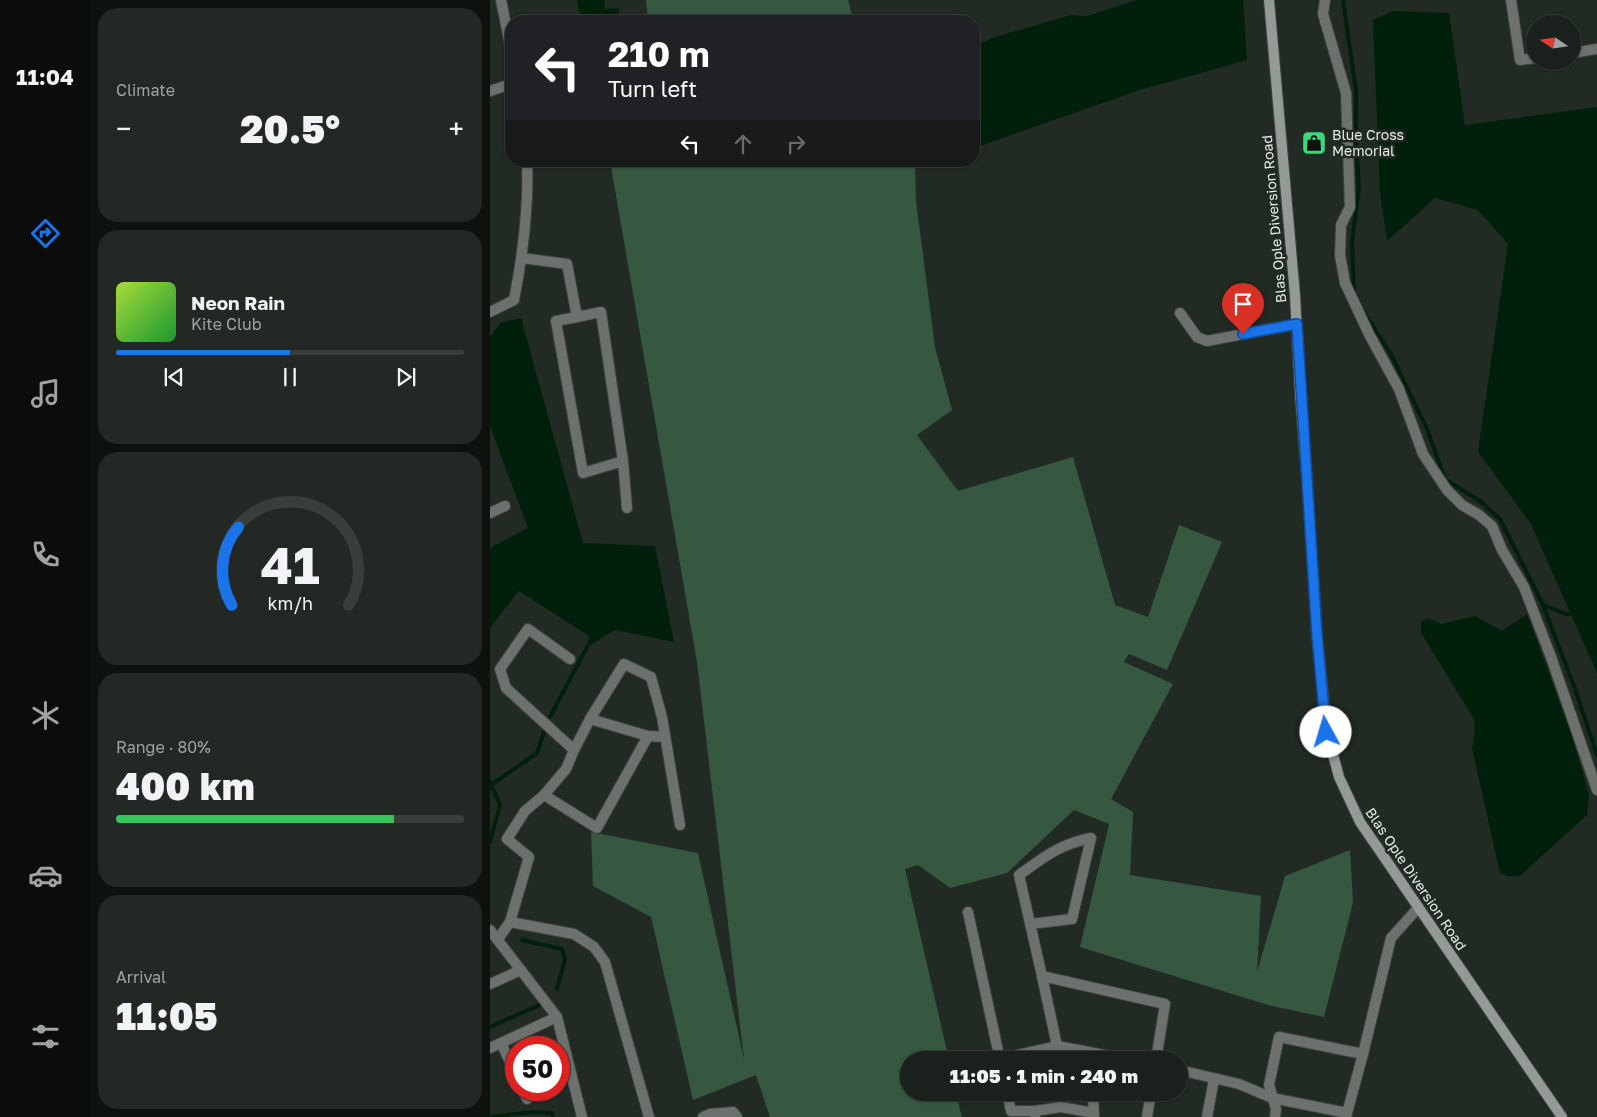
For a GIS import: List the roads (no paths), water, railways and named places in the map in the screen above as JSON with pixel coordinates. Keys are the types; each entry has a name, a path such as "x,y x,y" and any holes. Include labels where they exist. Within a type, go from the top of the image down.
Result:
{"main road":[{"name":"Blas Ople Diversion Road","path":"1269,0 1297,324 1316,625 1326,732 1339,777 1360,822 1562,1117"}],"street":[{"path":"501,0 505,20"},
{"path":"1326,0 1323,14 1346,93 1350,207 1341,225 1340,255 1345,283 1399,389 1423,454 1447,490 1462,505 1480,515 1492,526 1502,550 1524,587 1551,657 1597,790"},
{"path":"1512,0 1520,60 1526,59"},
{"path":"1581,52 1597,49"},
{"path":"490,91 505,86"},
{"path":"490,312 514,300 522,258 528,183 527,167"},
{"path":"522,258 567,264 577,317"},
{"path":"623,461 583,473 556,321 601,312 623,461 627,508"},
{"path":"1180,313 1197,337 1207,341 1297,324"},
{"path":"490,513 505,506"},
{"path":"570,660 528,629 500,669 506,688 574,750"},
{"path":"498,939 510,922 529,857 507,839 525,811 544,795 566,769 590,719 624,664 651,678 662,717 680,825"},
{"path":"590,719 648,736 665,737"},
{"path":"544,795 597,828 648,736"},
{"path":"1030,924 1072,919 1091,838 1072,842 1050,853 1019,875 1057,1046"},
{"path":"1188,1072 1238,1084 1272,1098 1347,1115 1391,938 1418,908"},
{"path":"968,912 998,1051"},
{"path":"510,922 574,934 594,947 605,962 649,1117"},
{"path":"490,930 557,1017 582,1117"},
{"path":"490,984 522,970"},
{"path":"1042,976 1165,1004 1157,1051"},
{"path":"490,1048 557,1017"},
{"path":"1275,1117 1276,1109 1269,1085 1278,1037 1363,1054"},
{"path":"501,1043 505,1052"},
{"path":"1037,1051 1057,1046 1075,1051"},
{"path":"1207,1117 1214,1079"},
{"path":"1009,1101 1011,1111 1035,1114 1061,1107 1094,1115 1093,1101"},
{"path":"1147,1117 1150,1101"},
{"path":"703,1117 710,1114 733,1112 737,1117"}],"waterway":[{"path":"1343,0 1356,91 1356,141 1359,188 1352,242 1354,294"},
{"path":"1363,311 1391,354 1427,429 1445,479 1481,502 1500,519 1543,605 1575,689 1597,755"},
{"path":"1543,605 1566,614 1574,614"},
{"path":"550,717 587,647"},
{"path":"491,785 537,753 546,726"},
{"path":"490,782 500,805 490,842"},
{"path":"522,940 562,949 565,959 557,989"},
{"path":"490,1027 544,1003"},
{"path":"490,1117 531,1112 552,1113 553,1117"}],"place":[{"name":"Blue Cross Memorial","path":"1314,143"}]}
